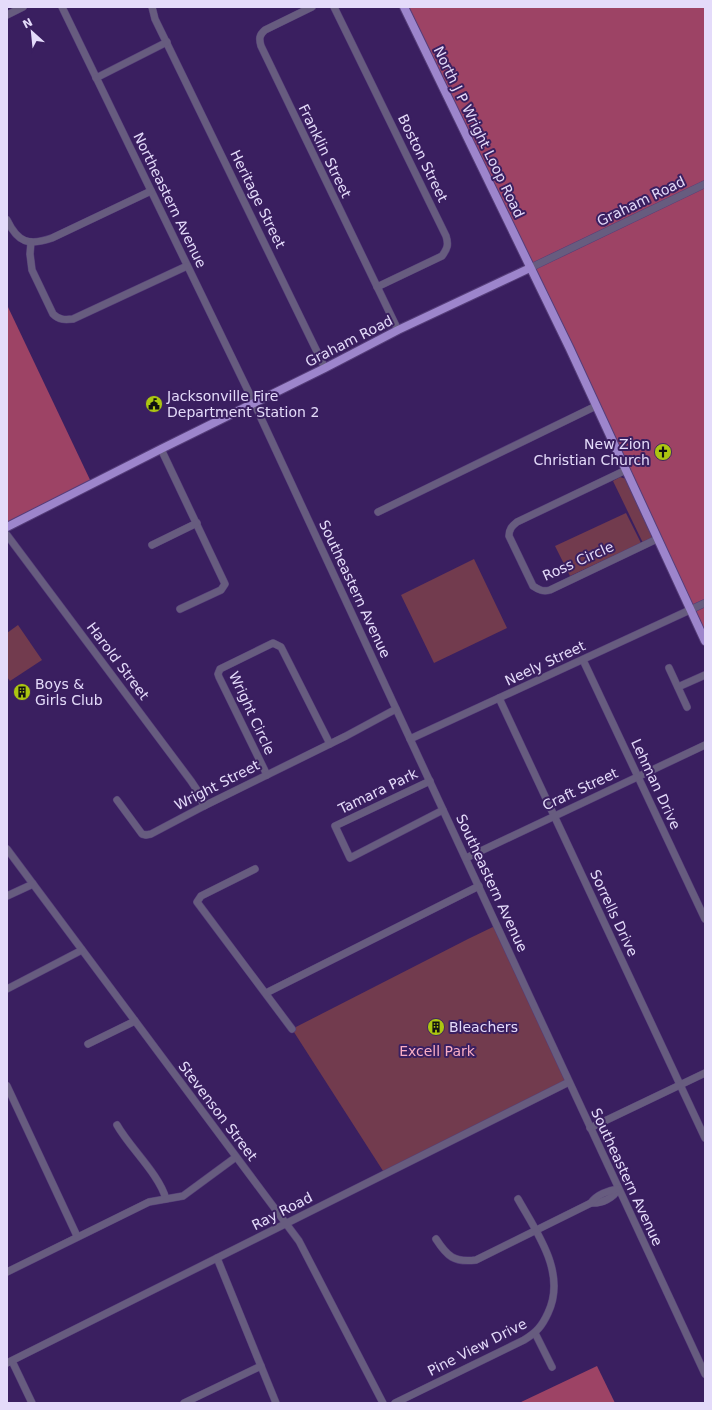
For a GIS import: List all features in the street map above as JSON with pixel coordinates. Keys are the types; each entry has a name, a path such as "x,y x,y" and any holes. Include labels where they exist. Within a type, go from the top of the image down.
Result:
{"main road":[{"name":"North J P Wright Loop Road","path":"404,7 596,406 705,641"},
{"name":"Graham Road","path":"7,527 398,330 530,268"}],"street":[{"path":"7,15 23,7"},
{"name":"Northeastern Avenue","path":"62,7 254,403"},
{"name":"Heritage Street","path":"152,7 155,19 325,368"},
{"name":"Franklin Street","path":"312,7 265,30 261,34 259,40 398,330"},
{"name":"Boston Street","path":"334,7 446,236 448,243 447,250 442,256 378,287"},
{"path":"96,78 167,42"},
{"name":"Graham Road","path":"530,268 705,184"},
{"path":"7,220 13,232 19,237 28,242 38,243 52,238 151,191"},
{"path":"31,242 30,261 34,278 53,314 64,320 73,319 187,266"},
{"name":"Southeastern Avenue","path":"254,403 705,1374"},
{"path":"378,512 596,406"},
{"path":"161,449 225,584 221,590 180,609"},
{"name":"Ross Circle","path":"626,470 517,522 511,526 509,536 533,586 539,590 545,591 657,539"},
{"path":"152,545 197,523"},
{"name":"Harold Street","path":"7,535 191,781 204,806"},
{"name":"Neely Street","path":"410,739 705,603"},
{"name":"Wright Circle","path":"267,775 219,677 218,674 220,669 273,643 281,647 330,744"},
{"name":"Lehman Drive","path":"583,660 705,920"},
{"path":"669,668 687,707"},
{"path":"678,687 705,675"},
{"name":"Sorrells Drive","path":"499,698 705,1138"},
{"name":"Wright Street","path":"117,800 142,834 151,834 396,709"},
{"name":"Craft Street","path":"466,858 705,744"},
{"name":"Tamara Park","path":"430,781 335,826 350,858 443,810"},
{"name":"Stevenson Street","path":"7,849 299,1241 383,1403"},
{"path":"255,869 204,895 198,899 197,902 292,1029"},
{"path":"7,896 33,884"},
{"path":"266,993 479,886"},
{"path":"7,989 82,950"},
{"path":"88,1044 135,1021"},
{"path":"590,1128 705,1073"},
{"name":"Ray Road","path":"10,1362 569,1082"},
{"path":"7,1086 77,1236"},
{"path":"117,1124 156,1178 166,1198"},
{"path":"7,1272 77,1236 149,1202 166,1198 175,1199 183,1196 236,1158"},
{"path":"436,1239 444,1251 449,1255 460,1260 469,1261 482,1257 591,1204 598,1204 613,1196 618,1189"},
{"name":"Pine View Drive","path":"395,1403 513,1346 535,1333 546,1319 553,1299 555,1286 551,1263 518,1199"},
{"path":"217,1258 276,1403"},
{"path":"535,1333 552,1367"},
{"path":"10,1362 32,1403"},
{"path":"184,1403 261,1366"}],"green space":[{"path":"620,477 626,479 652,534 651,539 643,543 613,481"},
{"path":"626,513 641,543 570,576 555,546"},
{"path":"474,559 507,628 434,663 401,595"},
{"path":"18,625 42,660 10,681 7,677 7,633"},
{"name":"Excell Park","path":"497,925 569,1082 385,1174 292,1029"}],"shaded area":[{"path":"404,7 705,7 705,642"},
{"path":"7,305 92,484 7,527"},
{"path":"597,1366 615,1403 519,1403"}],"place":[{"name":"Jacksonville Fire Department Station 2","path":"154,404"},
{"name":"New Zion Christian Church","path":"663,452"},
{"name":"Boys & Girls Club","path":"22,692"},
{"name":"Bleachers","path":"436,1027"}]}
